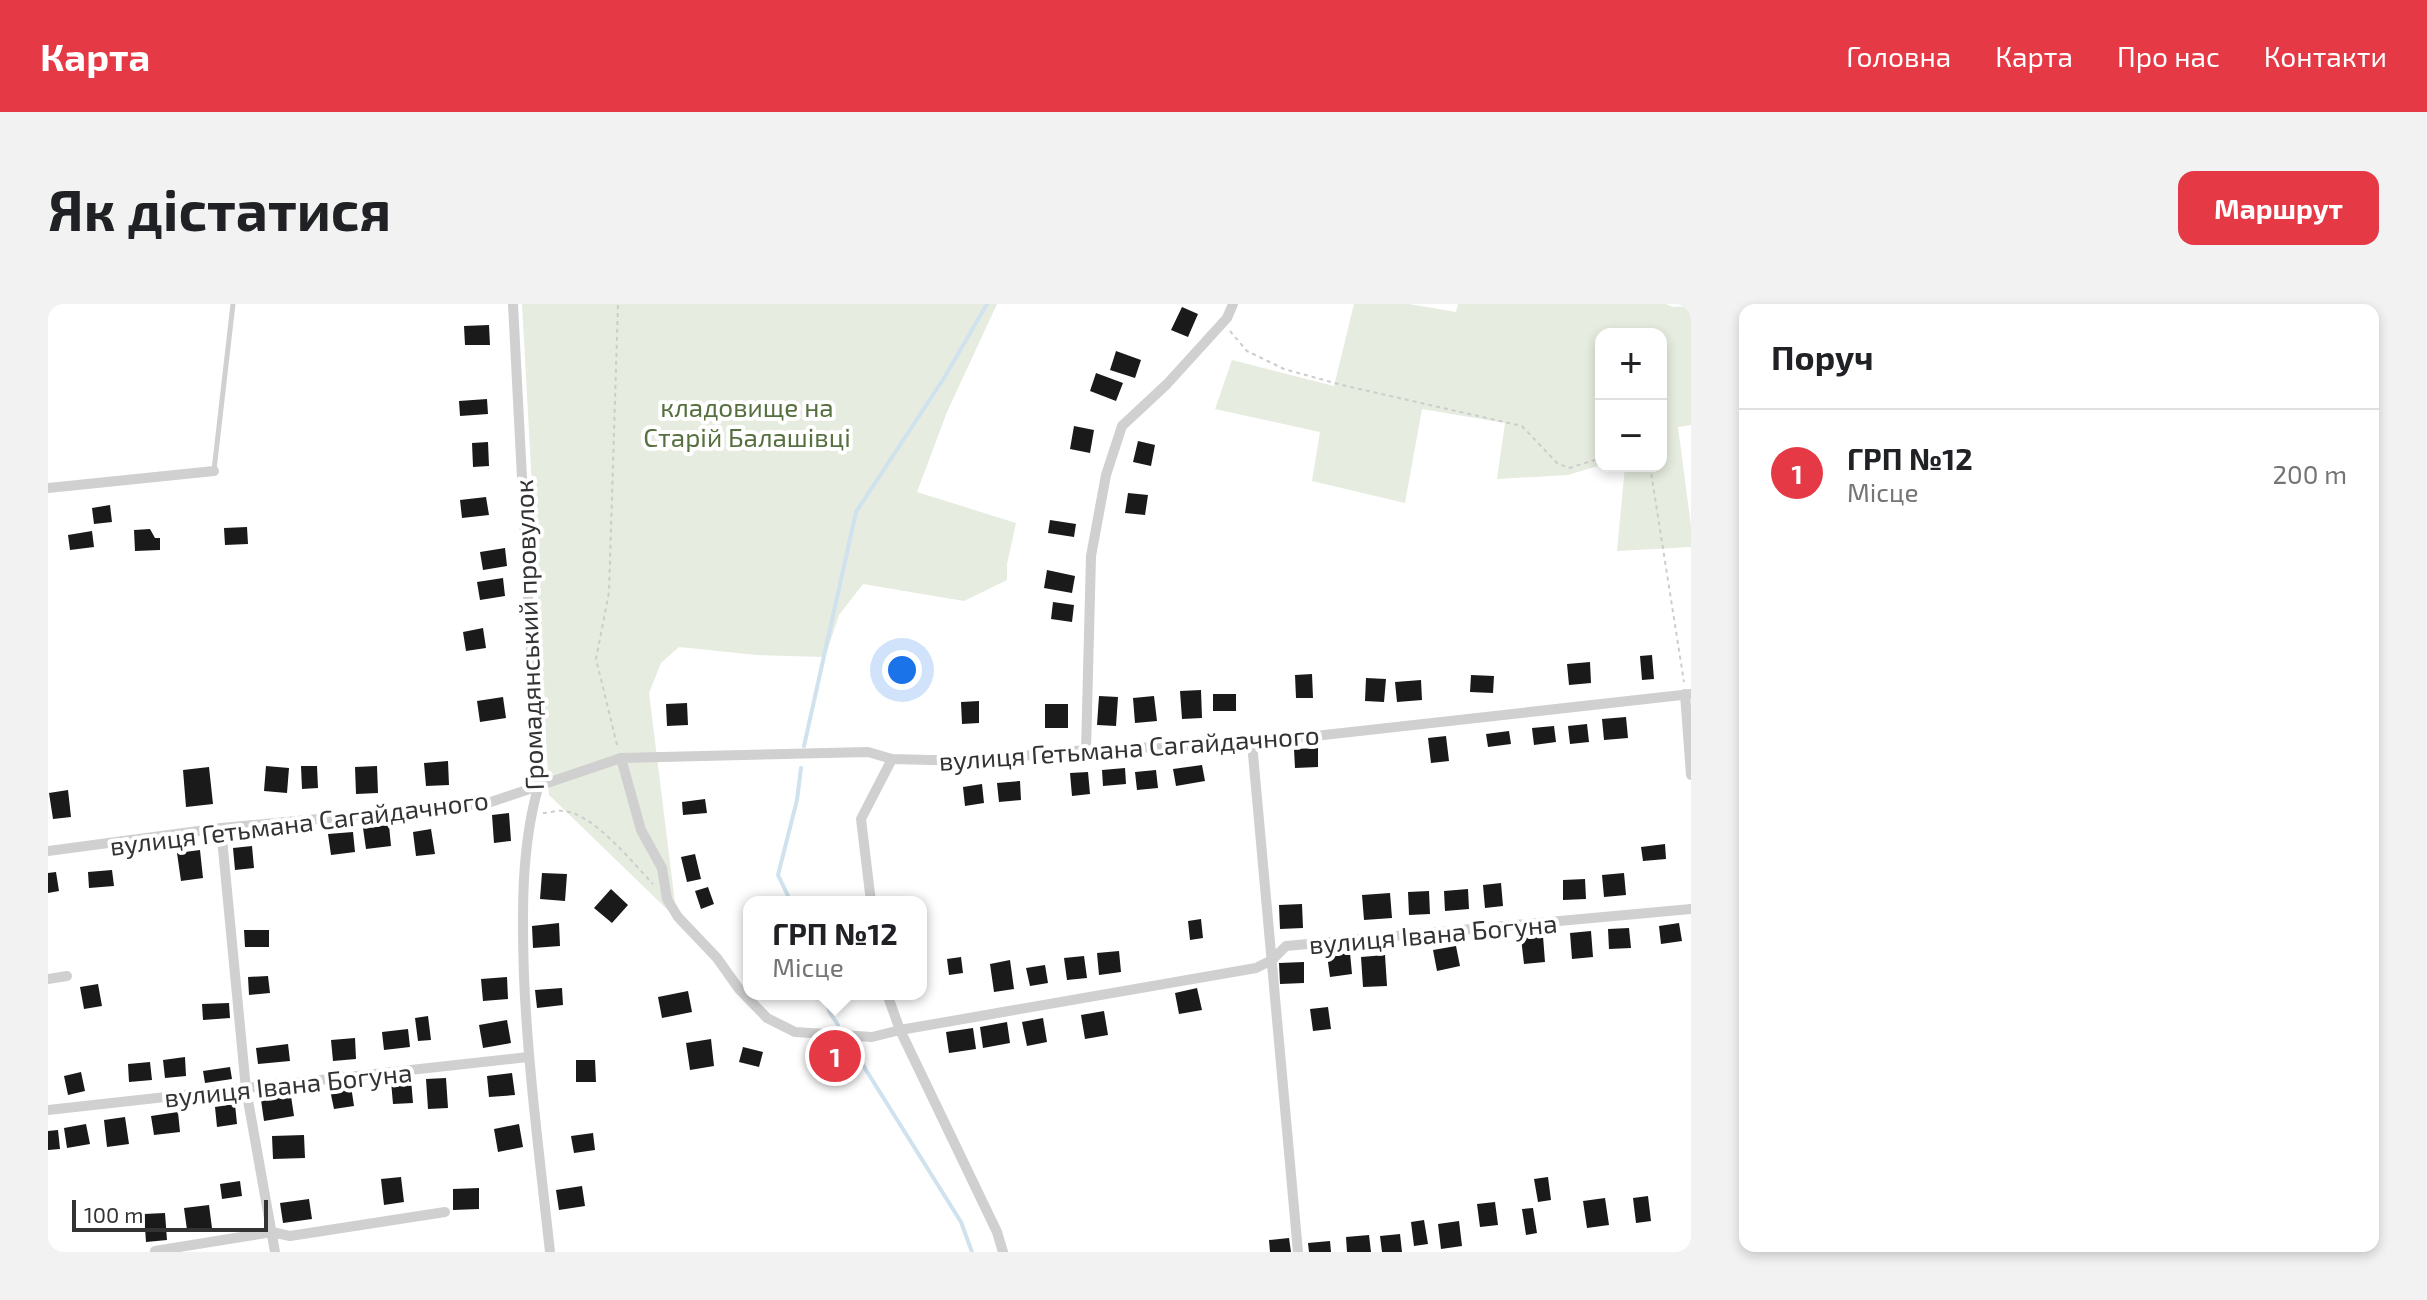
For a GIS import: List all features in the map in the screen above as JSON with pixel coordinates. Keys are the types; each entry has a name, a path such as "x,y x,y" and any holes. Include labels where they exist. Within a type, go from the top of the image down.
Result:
{"street":[{"name":"Громадянський провулок","path":"513,304 538,788 530,815 522,921 528,1057 550,1252"},
{"path":"1086,750 1091,556 1106,475 1122,426 1167,384 1227,318 1233,304"},
{"path":"48,488 214,471"},
{"path":"1688,694 1691,775"},
{"name":"вулиця Гетьмана Сагайдачного","path":"48,851 221,828 488,803 621,758 826,751 868,752 892,759 970,761 1086,750 1252,743 1688,694"},
{"path":"1252,743 1298,1252"},
{"path":"621,758 641,830 662,868 667,899 678,917 717,958 743,993"},
{"path":"870,896 861,819 892,759"},
{"path":"221,828 246,1089 275,1252"},
{"name":"вулиця Івана Богуна","path":"900,1030 1256,968 1272,960 1286,946 1691,909"},
{"path":"48,979 67,976"},
{"path":"750,1000 767,1018 795,1032 872,1037 900,1030"},
{"path":"889,1000 900,1030 997,1232 1003,1252"},
{"name":"вулиця Івана Богуна","path":"48,1110 528,1057"},
{"path":"155,1251 272,1232 290,1236 445,1212"}],"lane":[{"path":"214,471 233,304"}],"path":[{"path":"618,304 609,592 596,659 621,758"},
{"path":"1227,318 1231,335 1247,351 1284,369 1522,426 1557,463 1569,468 1595,460"},
{"path":"1650,472 1688,694"},
{"path":"530,815 564,811 579,815 614,843 667,899"}],"green space":[{"name":"кладовище на Старій Балашівці","path":"522,304 997,304 947,412 917,492 1016,523 1007,564 1007,580 964,601 863,584 839,615 825,657 757,655 679,647 661,663 649,693 677,919 549,795"},
{"path":"1354,304 1409,304 1456,312 1458,304 1691,306 1691,425 1678,427 1691,547 1617,551 1624,472 1667,472 1667,328 1595,328 1595,467 1568,475 1497,479 1505,423 1422,409 1405,503 1312,481 1320,432 1215,409 1232,360 1334,386"}],"building":[{"path":"1182,307 1198,314 1188,337 1171,330"},
{"path":"489,325 490,345 465,345 464,326"},
{"path":"1116,351 1141,360 1135,378 1110,370"},
{"path":"1096,373 1123,383 1116,401 1090,391"},
{"path":"487,399 488,414 460,416 459,401"},
{"path":"1074,426 1094,430 1090,453 1070,449"},
{"path":"1138,441 1155,445 1151,466 1133,462"},
{"path":"488,442 489,466 473,467 472,443"},
{"path":"1128,493 1148,495 1145,515 1125,513"},
{"path":"486,497 489,515 462,518 460,500"},
{"path":"110,505 112,522 94,524 92,508"},
{"path":"1050,520 1076,524 1074,537 1048,533"},
{"path":"247,527 248,544 225,545 224,528"},
{"path":"150,529 155,538 160,538 160,550 135,551 134,530"},
{"path":"92,531 94,547 70,550 68,535"},
{"path":"505,548 507,566 483,570 480,552"},
{"path":"1047,570 1075,576 1072,593 1044,588"},
{"path":"503,578 505,596 480,600 477,582"},
{"path":"1053,602 1074,605 1072,622 1051,619"},
{"path":"483,628 486,648 466,651 463,632"},
{"path":"1652,655 1654,679 1642,680 1640,656"},
{"path":"1590,662 1591,683 1569,685 1567,664"},
{"path":"1312,674 1313,698 1296,698 1295,675"},
{"path":"1471,675 1494,676 1493,693 1470,692"},
{"path":"1366,678 1386,679 1384,702 1365,701"},
{"path":"1421,680 1422,700 1397,702 1395,682"},
{"path":"1201,690 1202,718 1182,719 1180,691"},
{"path":"1213,694 1236,694 1236,711 1213,711"},
{"path":"1099,696 1118,697 1116,726 1097,725"},
{"path":"1154,696 1157,721 1135,723 1133,698"},
{"path":"503,697 506,718 480,722 477,701"},
{"path":"979,701 979,723 962,724 961,702"},
{"path":"687,703 688,725 667,726 666,704"},
{"path":"1045,704 1068,704 1068,728 1045,728"},
{"path":"1626,717 1628,738 1604,740 1602,719"},
{"path":"1587,724 1589,742 1570,744 1568,726"},
{"path":"1554,726 1556,742 1534,745 1532,728"},
{"path":"1509,731 1511,744 1488,747 1486,734"},
{"path":"1446,736 1449,761 1431,763 1428,738"},
{"path":"1318,748 1318,767 1295,768 1294,749"},
{"path":"448,761 449,785 426,786 424,763"},
{"path":"1202,765 1205,781 1176,786 1173,769"},
{"path":"266,766 289,768 287,793 264,791"},
{"path":"301,766 317,766 318,788 302,789"},
{"path":"377,766 378,793 356,794 355,767"},
{"path":"209,767 213,804 186,807 183,770"},
{"path":"1125,768 1126,784 1103,786 1102,770"},
{"path":"1156,770 1158,788 1137,790 1135,772"},
{"path":"1088,772 1090,794 1072,796 1070,773"},
{"path":"1020,781 1021,800 999,802 997,783"},
{"path":"982,784 984,803 965,806 963,787"},
{"path":"68,790 71,817 53,819 49,793"},
{"path":"705,799 707,813 683,815 682,802"},
{"path":"509,813 511,841 494,843 492,815"},
{"path":"389,825 391,846 366,849 363,828"},
{"path":"431,829 435,854 416,856 413,832"},
{"path":"353,832 355,852 331,855 328,834"},
{"path":"1665,844 1666,859 1643,861 1641,847"},
{"path":"252,846 254,868 235,870 233,848"},
{"path":"200,850 203,878 181,881 177,853"},
{"path":"695,854 701,879 687,882 681,857"},
{"path":"112,870 114,886 89,888 88,872"},
{"path":"56,872 59,891 48,893 48,873"},
{"path":"542,873 567,874 565,901 540,899"},
{"path":"1624,873 1626,895 1604,897 1602,875"},
{"path":"1585,879 1586,899 1563,900 1563,880"},
{"path":"1501,883 1503,906 1485,908 1483,885"},
{"path":"708,887 714,904 701,909 695,891"},
{"path":"611,889 628,905 612,923 594,908"},
{"path":"1468,889 1469,909 1445,911 1444,891"},
{"path":"1429,891 1430,914 1409,915 1408,892"},
{"path":"1390,893 1392,918 1364,920 1362,895"},
{"path":"1302,904 1303,928 1280,929 1279,905"},
{"path":"1201,919 1203,938 1190,940 1188,921"},
{"path":"559,923 560,946 533,948 532,926"},
{"path":"1679,923 1682,941 1661,944 1659,926"},
{"path":"1629,928 1631,948 1609,949 1608,929"},
{"path":"244,930 269,930 269,947 245,947"},
{"path":"1591,931 1593,957 1572,959 1570,933"},
{"path":"1543,936 1545,962 1524,964 1521,938"},
{"path":"1456,946 1460,966 1437,971 1433,950"},
{"path":"1119,951 1121,972 1099,975 1097,953"},
{"path":"1350,953 1352,974 1330,977 1327,955"},
{"path":"1385,955 1387,986 1363,987 1361,957"},
{"path":"1084,956 1087,978 1067,980 1064,958"},
{"path":"961,957 963,973 949,975 947,959"},
{"path":"1010,960 1014,989 994,992 990,964"},
{"path":"1304,962 1304,983 1280,984 1279,963"},
{"path":"1045,965 1048,983 1030,986 1026,968"},
{"path":"268,976 270,993 249,995 248,977"},
{"path":"507,977 508,999 483,1001 481,979"},
{"path":"98,984 102,1006 84,1009 80,987"},
{"path":"562,988 563,1005 537,1008 535,990"},
{"path":"1197,988 1202,1010 1179,1014 1175,993"},
{"path":"688,991 692,1012 662,1018 658,997"},
{"path":"229,1003 230,1018 203,1020 202,1004"},
{"path":"1328,1007 1331,1029 1313,1031 1310,1009"},
{"path":"1104,1011 1108,1035 1085,1039 1081,1015"},
{"path":"428,1016 431,1040 418,1041 415,1018"},
{"path":"1043,1018 1047,1042 1027,1046 1022,1022"},
{"path":"507,1020 511,1043 483,1048 479,1025"},
{"path":"1007,1022 1010,1043 983,1048 980,1027"},
{"path":"973,1028 976,1049 949,1053 946,1032"},
{"path":"408,1029 410,1047 384,1050 382,1032"},
{"path":"355,1038 356,1059 333,1061 331,1040"},
{"path":"711,1039 714,1066 690,1070 686,1043"},
{"path":"288,1044 290,1061 258,1064 256,1048"},
{"path":"836,1046 845,1058 834,1066 826,1053"},
{"path":"743,1047 763,1052 759,1067 739,1062"},
{"path":"185,1057 186,1076 165,1078 163,1060"},
{"path":"576,1060 595,1060 596,1082 576,1082"},
{"path":"150,1062 152,1080 129,1082 128,1064"},
{"path":"230,1067 232,1079 205,1083 203,1071"},
{"path":"81,1072 85,1091 68,1095 64,1076"},
{"path":"512,1073 515,1095 489,1097 487,1076"},
{"path":"446,1078 448,1108 428,1109 426,1079"},
{"path":"411,1079 413,1103 393,1104 391,1081"},
{"path":"351,1086 354,1106 334,1109 330,1090"},
{"path":"291,1096 294,1116 264,1121 261,1100"},
{"path":"235,1104 237,1124 217,1127 215,1107"},
{"path":"178,1112 180,1132 154,1135 151,1116"},
{"path":"125,1117 129,1144 107,1147 104,1120"},
{"path":"86,1124 90,1144 67,1148 64,1128"},
{"path":"519,1124 523,1147 498,1152 494,1129"},
{"path":"58,1130 60,1149 48,1150 48,1131"},
{"path":"593,1133 595,1150 574,1153 571,1136"},
{"path":"304,1135 305,1158 273,1159 272,1136"},
{"path":"401,1177 404,1202 384,1205 381,1179"},
{"path":"1548,1177 1551,1200 1538,1202 1534,1179"},
{"path":"240,1181 242,1196 222,1199 220,1184"},
{"path":"582,1186 585,1206 559,1210 556,1190"},
{"path":"479,1188 479,1209 453,1210 453,1189"},
{"path":"1648,1196 1651,1221 1636,1223 1633,1198"},
{"path":"1605,1198 1609,1225 1587,1228 1583,1201"},
{"path":"309,1199 312,1219 283,1223 280,1203"},
{"path":"1495,1202 1498,1225 1480,1227 1477,1204"},
{"path":"209,1205 212,1228 187,1230 184,1208"},
{"path":"1533,1208 1537,1233 1526,1235 1522,1209"},
{"path":"165,1213 167,1240 146,1242 144,1214"},
{"path":"1424,1220 1428,1244 1414,1246 1411,1222"},
{"path":"1459,1221 1462,1246 1441,1249 1438,1224"},
{"path":"1400,1234 1402,1252 1382,1252 1380,1236"},
{"path":"1369,1235 1371,1252 1347,1252 1346,1237"},
{"path":"1289,1238 1291,1252 1270,1252 1269,1240"},
{"path":"1330,1241 1331,1252 1309,1252 1308,1243"}],"waterway":[{"path":"804,746 856,512 944,378 987,304"},
{"path":"788,896 778,875 797,800 801,768"},
{"path":"827,1000 829,1011 838,1025"},
{"path":"851,1046 961,1222 972,1252"}],"place":[{"name":"ГРП №12","path":"835,1056"}]}
